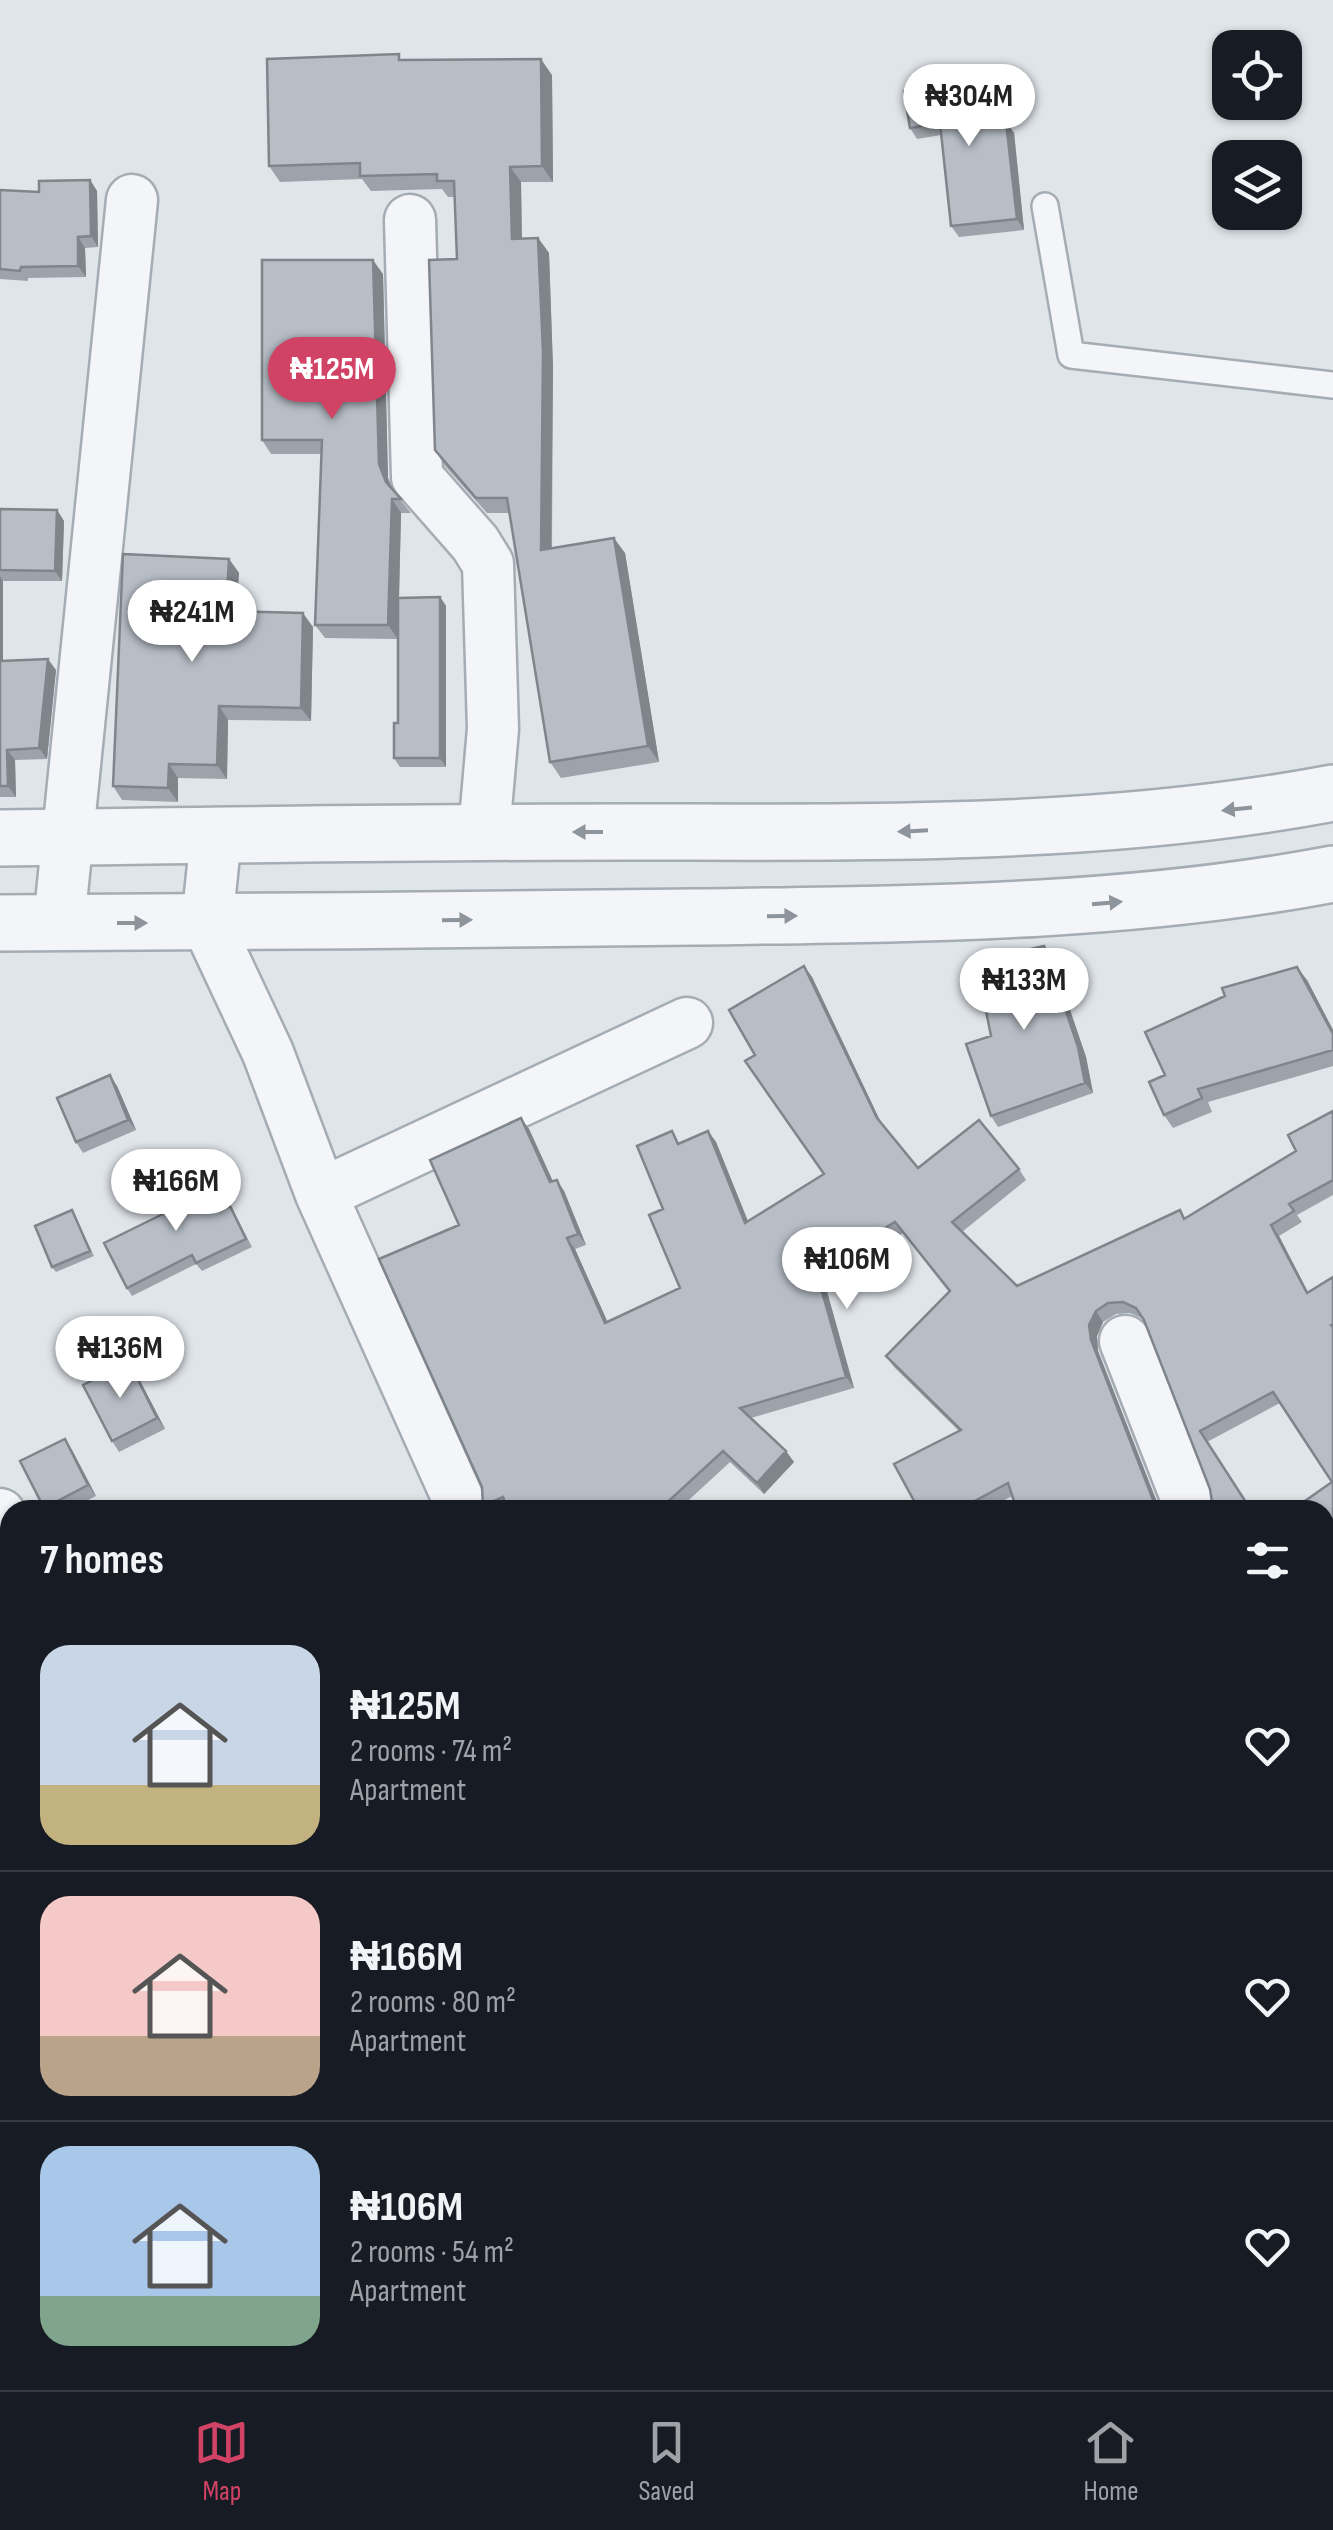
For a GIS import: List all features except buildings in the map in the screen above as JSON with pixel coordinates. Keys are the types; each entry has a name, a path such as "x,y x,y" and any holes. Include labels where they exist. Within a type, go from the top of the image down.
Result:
{"street":[{"path":"58,923 132,200"},
{"path":"410,220 417,477 476,542 488,564 493,729 484,832"},
{"path":"0,838 894,832 1135,820 1260,807 1333,793"},
{"path":"216,836 207,923 268,1053 321,1194 459,1500"},
{"path":"0,923 1004,909 1232,893 1333,874"},
{"path":"321,1194 687,1023"},
{"path":"1124,1341 1187,1500"}],"lane":[{"path":"1045,206 1071,355 1333,385"}]}
